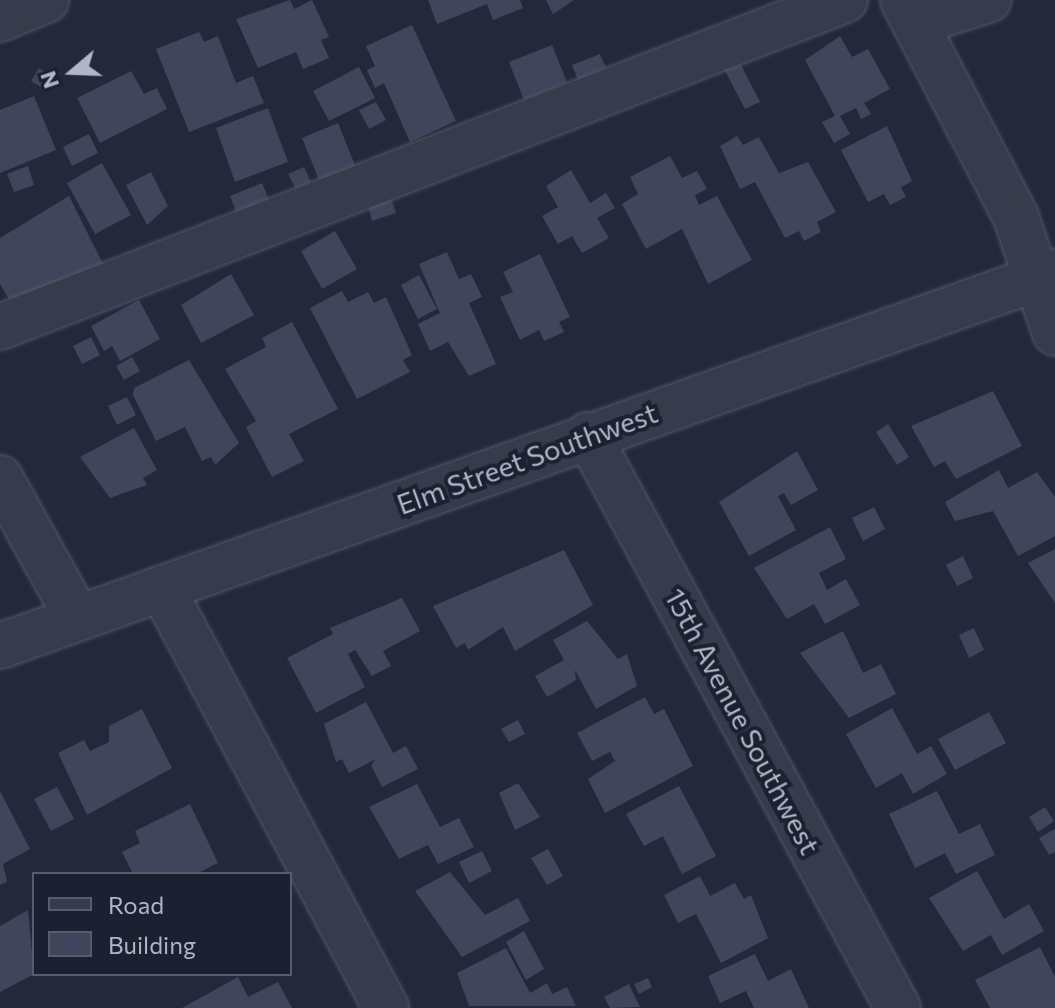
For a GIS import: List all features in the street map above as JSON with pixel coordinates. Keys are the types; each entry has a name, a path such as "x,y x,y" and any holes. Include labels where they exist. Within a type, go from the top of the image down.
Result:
{"street":[{"path":"0,19 46,0"},
{"path":"0,327 845,0"},
{"path":"988,0 909,12 1046,275 1055,333"},
{"name":"Elm Street Southwest","path":"0,646 1046,275"},
{"name":"15th Avenue Southwest","path":"588,435 898,1008"},
{"path":"0,478 77,617"},
{"path":"162,588 386,1008"}],"building":[{"path":"290,0 294,9 312,0 329,37 321,40 329,58 303,69 296,52 258,68 236,19"},
{"path":"428,0 520,0 523,8 493,20 487,4 437,24"},
{"path":"546,0 574,0 553,14"},
{"path":"412,25 456,121 410,142 384,83 375,88 367,70 375,66 366,46"},
{"path":"199,32 204,42 218,36 236,83 253,76 264,103 189,132 156,49"},
{"path":"840,36 852,57 868,49 890,89 864,103 871,114 861,119 856,108 840,116 850,134 834,143 822,122 835,116 805,60"},
{"path":"552,45 567,82 524,100 509,62"},
{"path":"600,54 606,68 578,80 572,65"},
{"path":"739,61 760,102 745,109 724,69"},
{"path":"359,67 375,98 329,121 313,91"},
{"path":"39,68 55,77 46,90 31,81"},
{"path":"131,71 144,94 157,88 167,109 100,143 77,98"},
{"path":"34,96 56,150 0,173 0,110"},
{"path":"376,102 386,120 369,129 359,110"},
{"path":"268,108 288,162 235,182 216,128"},
{"path":"338,123 357,170 321,185 302,138"},
{"path":"887,126 912,181 901,187 906,197 890,205 884,194 868,202 841,150"},
{"path":"89,134 98,153 72,166 63,147"},
{"path":"737,136 743,145 759,137 779,173 808,162 836,212 817,222 821,232 804,241 799,231 785,238 755,182 740,189 720,146"},
{"path":"670,156 682,178 697,171 707,189 695,195 699,205 717,196 752,260 708,284 682,229 646,249 622,204 638,194 630,177"},
{"path":"102,163 131,215 95,234 67,183"},
{"path":"28,166 34,185 14,192 7,174"},
{"path":"304,167 311,182 296,189 288,174"},
{"path":"571,170 590,203 606,193 615,208 597,218 609,238 582,253 572,236 558,244 542,216 558,207 546,186"},
{"path":"151,172 168,206 147,225 126,185"},
{"path":"262,183 270,202 237,215 230,196"},
{"path":"390,195 396,213 372,221 367,202"},
{"path":"69,196 107,272 14,308 0,284 0,238"},
{"path":"335,231 357,269 322,289 301,251"},
{"path":"447,252 459,279 471,274 482,297 469,303 496,364 469,376 448,342 430,351 418,324 440,313 419,264"},
{"path":"540,254 570,317 559,322 564,332 544,341 539,330 520,340 500,297 513,292 503,272"},
{"path":"231,274 254,315 201,343 181,305"},
{"path":"419,275 437,309 418,319 401,285"},
{"path":"342,291 348,302 368,292 374,303 386,297 412,355 403,360 410,372 357,399 310,308"},
{"path":"139,300 160,339 120,361 112,346 104,351 91,326"},
{"path":"292,322 338,409 289,434 304,461 272,477 246,427 256,421 225,369 266,347 262,338"},
{"path":"91,337 100,355 82,364 73,346"},
{"path":"132,357 140,371 124,380 116,366"},
{"path":"189,360 239,443 215,465 211,457 202,461 185,427 156,441 133,395 134,388"},
{"path":"993,391 1022,446 956,479 945,461 934,467 911,426"},
{"path":"127,397 136,415 117,425 108,406"},
{"path":"888,424 909,457 897,465 876,432"},
{"path":"134,428 157,470 143,478 147,485 110,498 80,457"},
{"path":"797,451 818,490 791,505 784,493 778,496 796,530 749,556 719,502"},
{"path":"999,470 1008,488 1037,472 1055,497 1055,536 1018,556 993,511 955,521 945,502"},
{"path":"874,507 885,529 863,541 852,518"},
{"path":"830,527 846,559 819,573 827,590 846,579 860,605 825,624 814,604 787,619 754,568"},
{"path":"1055,549 1055,603 1028,563"},
{"path":"564,550 593,605 515,651 503,627 468,650 465,643 456,648 433,606"},
{"path":"963,556 973,578 957,586 946,565"},
{"path":"402,598 420,631 383,651 391,666 372,676 355,650 348,654 365,687 316,713 287,658 333,634 330,628"},
{"path":"587,621 618,659 627,654 637,686 596,709 575,670 576,680 547,697 535,676 564,660 553,640"},
{"path":"974,628 984,650 969,658 959,635"},
{"path":"843,631 863,673 881,664 896,694 849,718 800,653"},
{"path":"645,697 654,714 664,709 693,766 605,813 588,779 615,761 610,752 592,761 577,733"},
{"path":"366,702 393,753 406,746 418,769 382,787 371,765 376,759 349,773 342,759 336,762 324,724"},
{"path":"892,708 917,754 931,746 947,774 913,794 902,773 876,788 846,734"},
{"path":"142,709 172,768 87,815 58,753 84,740 90,751 109,742 109,726"},
{"path":"989,712 1006,743 955,770 938,739"},
{"path":"518,720 525,734 509,742 501,729"},
{"path":"518,783 540,817 515,830 499,793"},
{"path":"417,784 440,827 459,818 474,847 438,864 428,845 399,859 369,807"},
{"path":"679,786 716,856 682,874 663,836 644,846 626,814"},
{"path":"57,787 74,819 51,831 34,799"},
{"path":"0,791 30,849 3,864 7,882 0,885"},
{"path":"937,791 959,834 980,824 995,855 956,874 945,853 915,868 889,814"},
{"path":"190,804 218,863 200,872 132,872 122,852 140,843 135,831"},
{"path":"1045,807 1054,821 1038,832 1029,817"},
{"path":"1055,829 1055,852 1049,855 1039,838"},
{"path":"548,849 563,876 547,885 531,858"},
{"path":"482,851 492,871 469,883 459,862"},
{"path":"977,871 1004,919 1029,904 1044,931 1002,955 991,935 963,951 929,898"},
{"path":"450,872 485,915 518,898 530,921 462,957 415,891"},
{"path":"700,876 710,896 735,883 744,899 751,895 768,938 721,963 696,914 678,923 664,895"},
{"path":"28,910 32,975 0,992 0,926"},
{"path":"524,931 544,969 526,980 506,942"},
{"path":"1040,947 1055,977 1055,1008 990,1008 975,980"},
{"path":"506,948 530,993 547,983 552,994 567,987 576,1006 469,1006 457,973"},
{"path":"755,954 768,981 791,969 809,1008 754,1008 746,991 720,1003 708,976"},
{"path":"238,977 248,997 278,982 292,1008 182,1008"},
{"path":"648,978 652,987 639,994 634,984"},
{"path":"629,984 640,1007 610,1008 604,997"}]}
